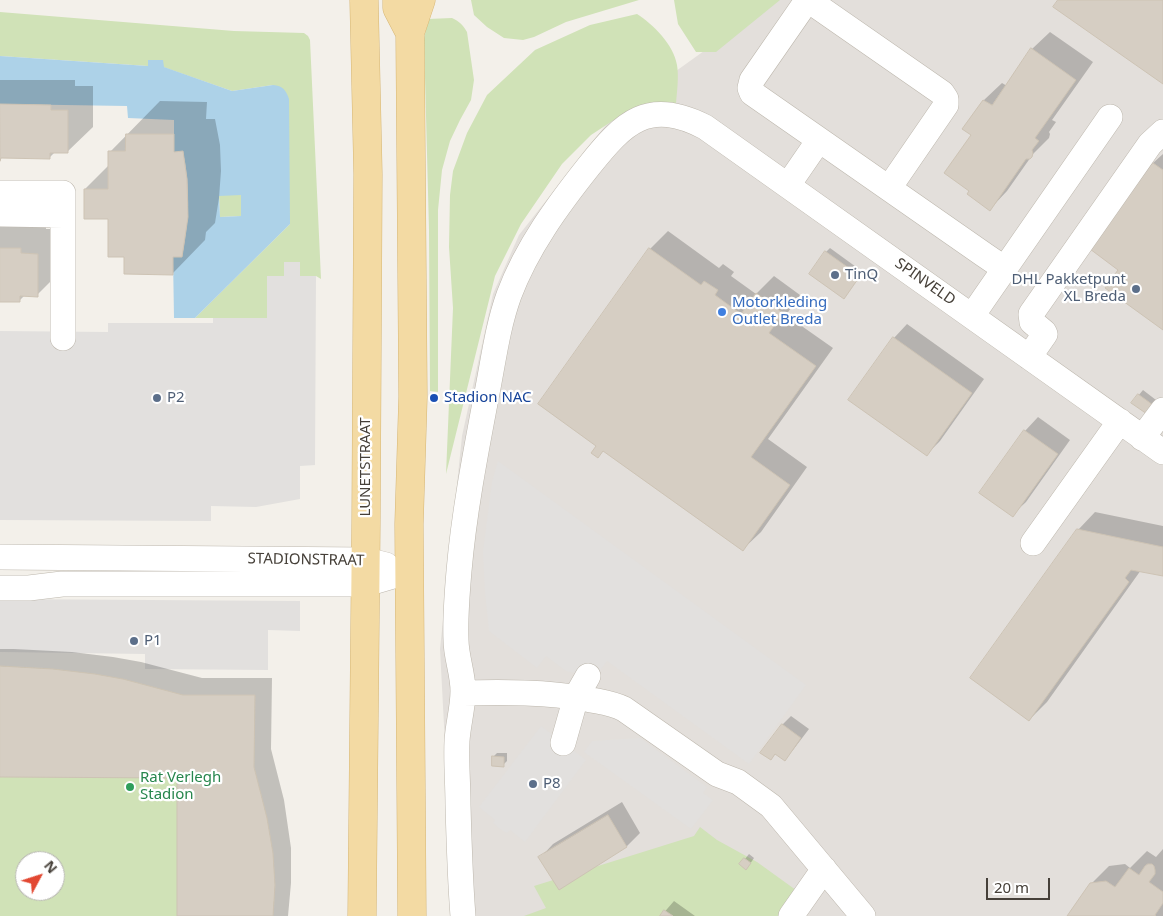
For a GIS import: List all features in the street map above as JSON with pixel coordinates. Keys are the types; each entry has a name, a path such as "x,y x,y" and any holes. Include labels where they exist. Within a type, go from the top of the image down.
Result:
{"main road":[{"path":"397,0 397,8 410,33"},
{"path":"412,916 409,524 413,397 410,33 422,0"},
{"name":"LUNETSTRAAT","path":"360,6 368,174 362,916"}],"street":[{"path":"889,188 946,106 946,99 942,93 814,4 808,3 804,5 752,80 750,88 752,93 1005,269"},
{"name":"SPINVELD","path":"463,693 456,641 457,598 464,522 484,409 509,295 529,253 553,213 614,136 628,124 641,118 662,114 684,118 716,134 1163,452"},
{"path":"972,316 1110,117"},
{"path":"1029,357 1045,334 1032,322 1031,314 1150,144 1163,132"},
{"path":"788,185 819,140"},
{"path":"0,193 63,193 63,338"},
{"path":"0,214 63,215"},
{"path":"1142,438 1163,410"},
{"path":"1034,544 1120,421"},
{"name":"STADIONSTRAAT","path":"0,557 366,572"},
{"name":"STADIONSTRAAT","path":"0,588 410,571"},
{"path":"563,743 582,686"},
{"path":"462,916 457,743 463,693 518,692 582,686 603,702 624,709 717,774 738,782 771,806 863,916"},
{"path":"790,916 824,869"}],"shaded area":[{"path":"775,0 1163,0 1163,916 454,916 440,649 462,436 493,294 519,235 612,117"},
{"name":"P2","path":"284,262 300,262 300,276 316,276 315,465 300,466 300,499 256,507 211,506 211,521 0,520 0,331 108,332 108,323 213,323 213,318 267,318 267,276 284,276"},
{"path":"498,461 806,685 749,764 607,661 595,677 566,671 546,656 537,668 489,631 483,552 492,482"},
{"name":"P1","path":"0,599 300,601 300,631 268,630 268,670 145,669 145,654 0,652"},
{"name":"P8","path":"541,726 586,760 525,842 510,830 507,833 500,829 493,823 495,820 479,807"},
{"path":"640,738 707,787 703,793 713,800 691,829 584,752 592,741"}],"green space":[{"path":"471,0 639,0 566,22 523,40 504,38 487,27 474,15"},
{"path":"674,0 780,0 716,52 696,52 678,24"},
{"path":"0,12 234,31 304,33 308,36 310,40 321,279 316,276 300,276 284,262 284,276 267,277 267,318 195,318 290,224 273,85 232,91 163,67 163,60 148,66 0,56"},
{"path":"637,14 650,23 672,50 678,74 676,104 653,104 626,112 591,135 562,164 521,224 495,276 446,474 453,308 449,247 450,195 453,171 467,133 487,95 535,50 590,25"},
{"path":"452,18 457,20 467,32 474,80 471,100 450,141 442,170 438,210 438,392 430,391 429,230 424,39 428,19"},
{"path":"219,195 241,195 241,216 220,217"},
{"name":"Rat Verlegh Stadion","path":"0,666 95,674 123,679 183,695 255,695 254,767 267,818 273,853 275,885 273,916 0,916"},
{"path":"700,827 717,840 757,862 800,893 782,916 524,916 546,908 534,886 694,836"}],"water":[{"path":"0,56 148,66 148,60 163,60 164,67 232,91 273,85 282,87 289,99 290,224 195,318 174,318 173,257 182,257 186,230 188,192 183,152 174,152 174,120 128,118 127,106 0,104","holes":["241,195 241,216 220,217 219,196"]}],"building":[{"path":"1058,0 1163,0 1163,84 1053,7"},
{"path":"1031,48 1076,80 1035,138 1039,141 1032,150 1032,157 1026,159 990,211 967,194 969,191 944,173 971,135 962,129 983,100 992,105"},
{"path":"0,104 51,105 51,110 68,110 68,153 50,153 50,159 1,158 0,161"},
{"path":"126,134 174,134 174,152 183,151 187,179 188,217 182,257 173,257 173,275 124,274 124,257 108,257 108,219 84,219 84,189 108,189 108,151 125,151"},
{"path":"1153,163 1163,170 1163,330 1105,288 1118,270 1090,249"},
{"path":"0,248 21,248 21,253 38,254 38,297 20,296 20,302 0,302"},
{"path":"649,248 701,285 704,281 718,290 715,295 741,314 756,293 783,313 769,333 816,366 751,457 790,485 743,551 603,451 598,458 591,453 596,446 538,404"},
{"path":"825,251 860,276 844,299 809,274"},
{"path":"893,337 972,393 927,456 848,400"},
{"path":"1138,394 1153,405 1147,414 1131,403"},
{"path":"1024,430 1058,454 1013,517 979,493"},
{"path":"1077,529 1163,547 1163,576 1131,570 1125,578 1129,582 1029,721 970,678"},
{"name":"Rat Verlegh Stadion","path":"0,666 95,674 123,679 183,695 255,695 254,767 267,818 273,853 275,885 273,916 177,916 177,778 0,777"},
{"path":"782,724 801,738 785,761 775,754 771,760 760,753"},
{"path":"492,756 504,757 504,767 492,766"},
{"path":"608,815 627,847 559,890 538,857"},
{"path":"744,858 751,863 746,870 739,864"},
{"path":"1148,864 1152,864 1155,870 1155,874 1149,882 1163,892 1163,903 1156,916 1067,916 1090,883 1106,881 1115,887 1129,868 1139,875"},
{"path":"664,910 673,916 660,916"}],"place":[{"name":"TinQ","path":"835,275"},
{"name":"DHL Pakketpunt XL Breda","path":"1136,289"},
{"name":"Motorkleding Outlet Breda","path":"722,312"},
{"name":"P2","path":"157,398"},
{"name":"Stadion NAC","path":"434,398"},
{"name":"P1","path":"134,641"},
{"name":"P8","path":"533,784"},
{"name":"Rat Verlegh Stadion","path":"130,787"}]}
